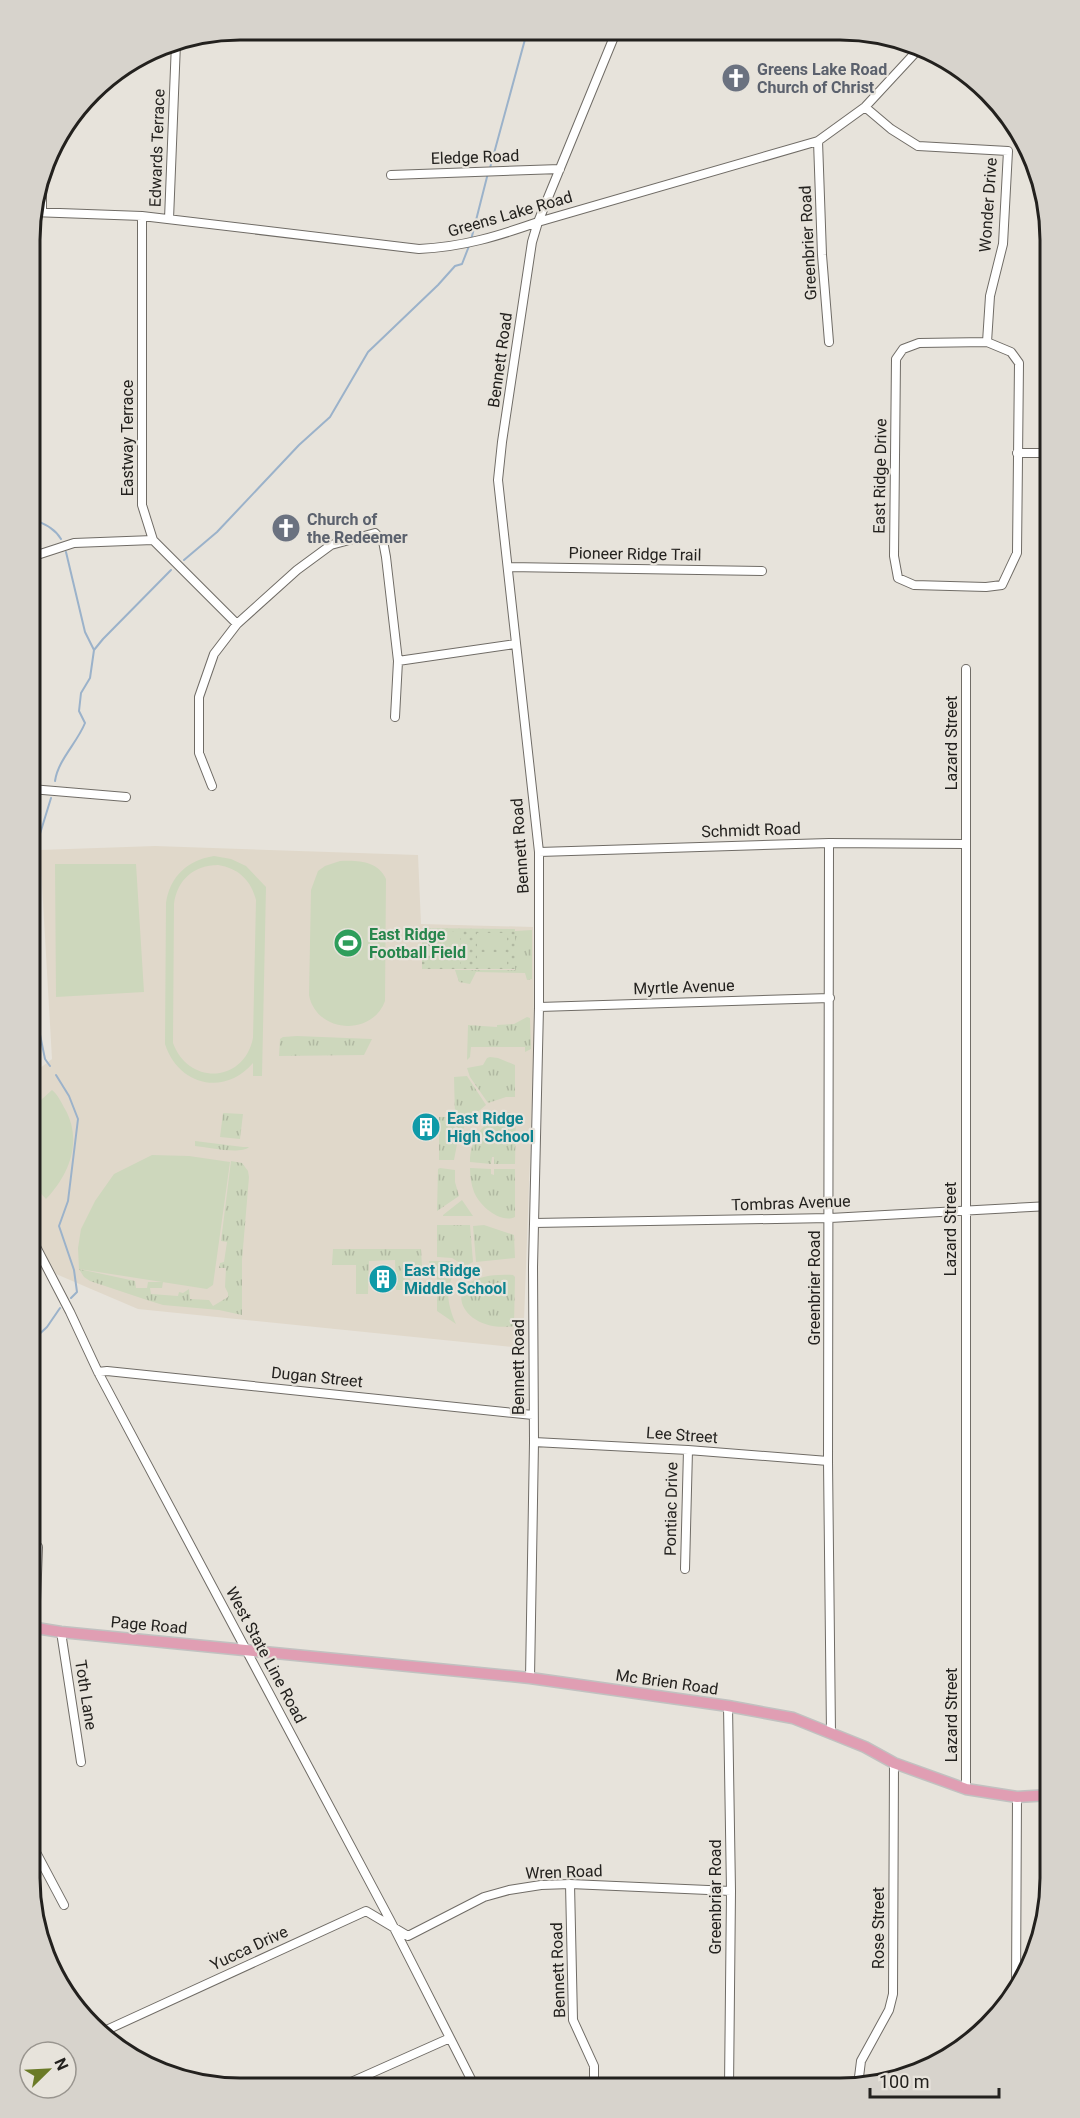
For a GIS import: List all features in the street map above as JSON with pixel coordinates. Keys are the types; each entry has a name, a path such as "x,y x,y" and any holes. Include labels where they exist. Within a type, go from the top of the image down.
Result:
{"main road":[{"name":"Page Road","path":"40,1628 266,1652"},
{"name":"Mc Brien Road","path":"266,1652 530,1678 793,1718 865,1747 894,1763 966,1789 1017,1797 1039,1796"}],"street":[{"name":"Bennett Road","path":"530,1678 539,852 498,480 532,242 538,222 613,40"},
{"name":"Edwards Terrace","path":"169,219 176,51"},
{"name":"Greens Lake Road","path":"43,211 142,216 419,249 450,248 485,240 538,222 818,141 865,107 913,55"},
{"name":"Wonder Drive","path":"865,107 891,129 918,146 1008,151 1002,244 990,296 987,342"},
{"name":"Greenbrier Road","path":"818,141 822,255 829,342"},
{"name":"Eledge Road","path":"391,175 560,169"},
{"name":"Eastway Terrace","path":"142,216 142,505 153,540 237,624"},
{"name":"East Ridge Drive","path":"987,342 1011,352 1019,363 1017,453 1017,553 1002,585 986,587 914,585 898,578 894,556 896,360 903,349 919,343 987,342"},
{"path":"1017,453 1040,453"},
{"path":"212,786 199,753 199,697 214,654 237,624 297,570 331,545 375,533 383,541 386,557 398,661 395,717"},
{"path":"40,554 74,543 153,540"},
{"name":"Pioneer Ridge Trail","path":"508,567 762,571"},
{"path":"398,661 515,644"},
{"name":"Lazard Street","path":"966,669 966,1789"},
{"path":"40,790 126,797"},
{"name":"Greenbrier Road","path":"829,843 828,1461 831,1733"},
{"name":"Schmidt Road","path":"539,852 829,843 965,844"},
{"name":"Myrtle Avenue","path":"539,1007 830,998"},
{"name":"Tombras Avenue","path":"534,1223 830,1218 1039,1206"},
{"name":"West State Line Road","path":"40,1254 98,1372 394,1927 471,2078"},
{"name":"Dugan Street","path":"98,1372 107,1371 533,1415"},
{"name":"Lee Street","path":"534,1442 687,1450 828,1461"},
{"name":"Pontiac Drive","path":"685,1569 687,1450"},
{"name":"Toth Lane","path":"62,1632 81,1762"},
{"name":"Greenbriar Road","path":"728,1707 731,1891 729,2078"},
{"name":"Rose Street","path":"859,2077 861,2061 889,2010 893,1994 894,1763"},
{"path":"1016,1971 1017,1797"},
{"path":"40,1860 64,1905"},
{"name":"Bennett Road","path":"570,1884 573,2020 594,2066 594,2078"},
{"name":"Wren Road","path":"408,1936 484,1897 519,1888 570,1884 731,1891"},
{"name":"Yucca Drive","path":"110,2029 366,1911 408,1936"},
{"path":"358,2078 450,2038"}],"shaded area":[{"path":"155,846 418,855 421,924 533,927 534,1048 523,1348 138,1309 56,1274 40,1244 40,1068 52,1059 40,850"}],"green space":[{"path":"214,856 231,859 246,866 266,887 262,1076 253,1076 253,1063 241,1074 229,1080 216,1083 203,1082 180,1069 171,1058 165,1044 166,903 168,893 176,877 182,871 196,861","holes":["209,866 225,867 243,876 256,900 253,1038 248,1053 239,1064 228,1071 216,1074 191,1067 181,1057 173,1043 174,904 183,881 194,871"]},
{"name":"East Ridge Football Field","path":"340,861 373,865 386,879 385,1001 378,1013 369,1021 345,1026 322,1017 314,1008 309,995 311,890 318,871"},
{"path":"55,864 136,864 144,992 56,997"},
{"path":"422,928 515,929 515,969 422,969"},
{"path":"532,930 532,979 527,980 525,973 476,972 470,984 459,982 455,970 515,970 515,931"},
{"path":"430,932 460,932 460,946 430,946"},
{"path":"477,933 507,933 507,947 477,947"},
{"path":"430,951 460,951 460,965 430,965"},
{"path":"477,952 507,952 507,965 477,966"},
{"path":"527,1017 530,1018 531,1049 525,1052 525,1047 471,1047 470,1057 467,1060 468,1025 497,1027 497,1025 514,1024"},
{"path":"297,1036 372,1039 364,1055 279,1056 280,1039"},
{"path":"490,1057 515,1065 515,1097 506,1097 488,1103 470,1077 467,1068 483,1065"},
{"path":"467,1076 486,1105 468,1120 461,1133 450,1118 455,1117 454,1077"},
{"path":"52,1090 65,1109 73,1133 71,1157 67,1168 46,1199 40,1193 40,1101"},
{"path":"509,1112 516,1115 515,1164 494,1164 494,1157 492,1157 491,1164 470,1162 473,1145 480,1130 493,1119"},
{"path":"223,1113 243,1114 240,1139 220,1137"},
{"path":"439,1117 448,1117 459,1134 454,1160 439,1160"},
{"path":"195,1141 249,1147 224,1150 195,1146"},
{"path":"152,1155 189,1156 230,1162 213,1285 207,1289 79,1269 78,1248 81,1229 95,1201 114,1174"},
{"path":"231,1161 242,1163 249,1177 242,1260 242,1315 219,1310 163,1305 84,1277 79,1269 135,1281 136,1288 147,1288 148,1282 163,1282 162,1288 150,1288 151,1294 178,1296 179,1292 183,1293 189,1289 190,1299 209,1300 213,1306 228,1297 225,1287 226,1268 219,1268 220,1263 224,1262 227,1242 221,1241"},
{"path":"470,1168 491,1169 491,1174 494,1175 494,1169 515,1169 515,1217 497,1216 480,1202 473,1189"},
{"path":"438,1169 455,1170 455,1182 459,1196 437,1211"},
{"path":"462,1200 473,1216 443,1216 443,1215"},
{"path":"437,1225 470,1225 473,1262 465,1266 452,1258 437,1257"},
{"path":"484,1225 514,1235 515,1258 476,1262 473,1226"},
{"path":"333,1249 421,1249 422,1267 410,1268 411,1293 403,1294 403,1290 396,1290 395,1260 369,1261 368,1294 356,1294 356,1265 332,1265"},
{"path":"429,1261 451,1261 460,1269 451,1281 448,1295 456,1324 437,1311 437,1268 430,1267"},
{"path":"513,1275 515,1277 514,1326 494,1326 478,1321 467,1312 462,1302 463,1291 471,1282 487,1276"}],"waterway":[{"path":"490,168 525,41"},
{"path":"471,240 488,173"},
{"path":"184,560 217,532 299,445 330,417 368,352 455,266 462,264 469,246"},
{"path":"40,522 52,529 61,539"},
{"path":"66,552 85,632 94,650"},
{"path":"55,781 60,766 85,723 79,711 81,693 90,678 94,650 171,570"},
{"path":"40,834 51,798"},
{"path":"40,1035 45,1059 50,1066"},
{"path":"56,1075 69,1096 78,1119 68,1201 59,1226 74,1270 77,1292 71,1298"},
{"path":"40,1334 60,1308"}],"place":[{"name":"Greens Lake Road Church of Christ","path":"736,78"},
{"name":"Church of the Redeemer","path":"286,528"},
{"name":"East Ridge Football Field","path":"348,943"},
{"name":"East Ridge High School","path":"426,1127"},
{"name":"East Ridge Middle School","path":"383,1279"}]}
